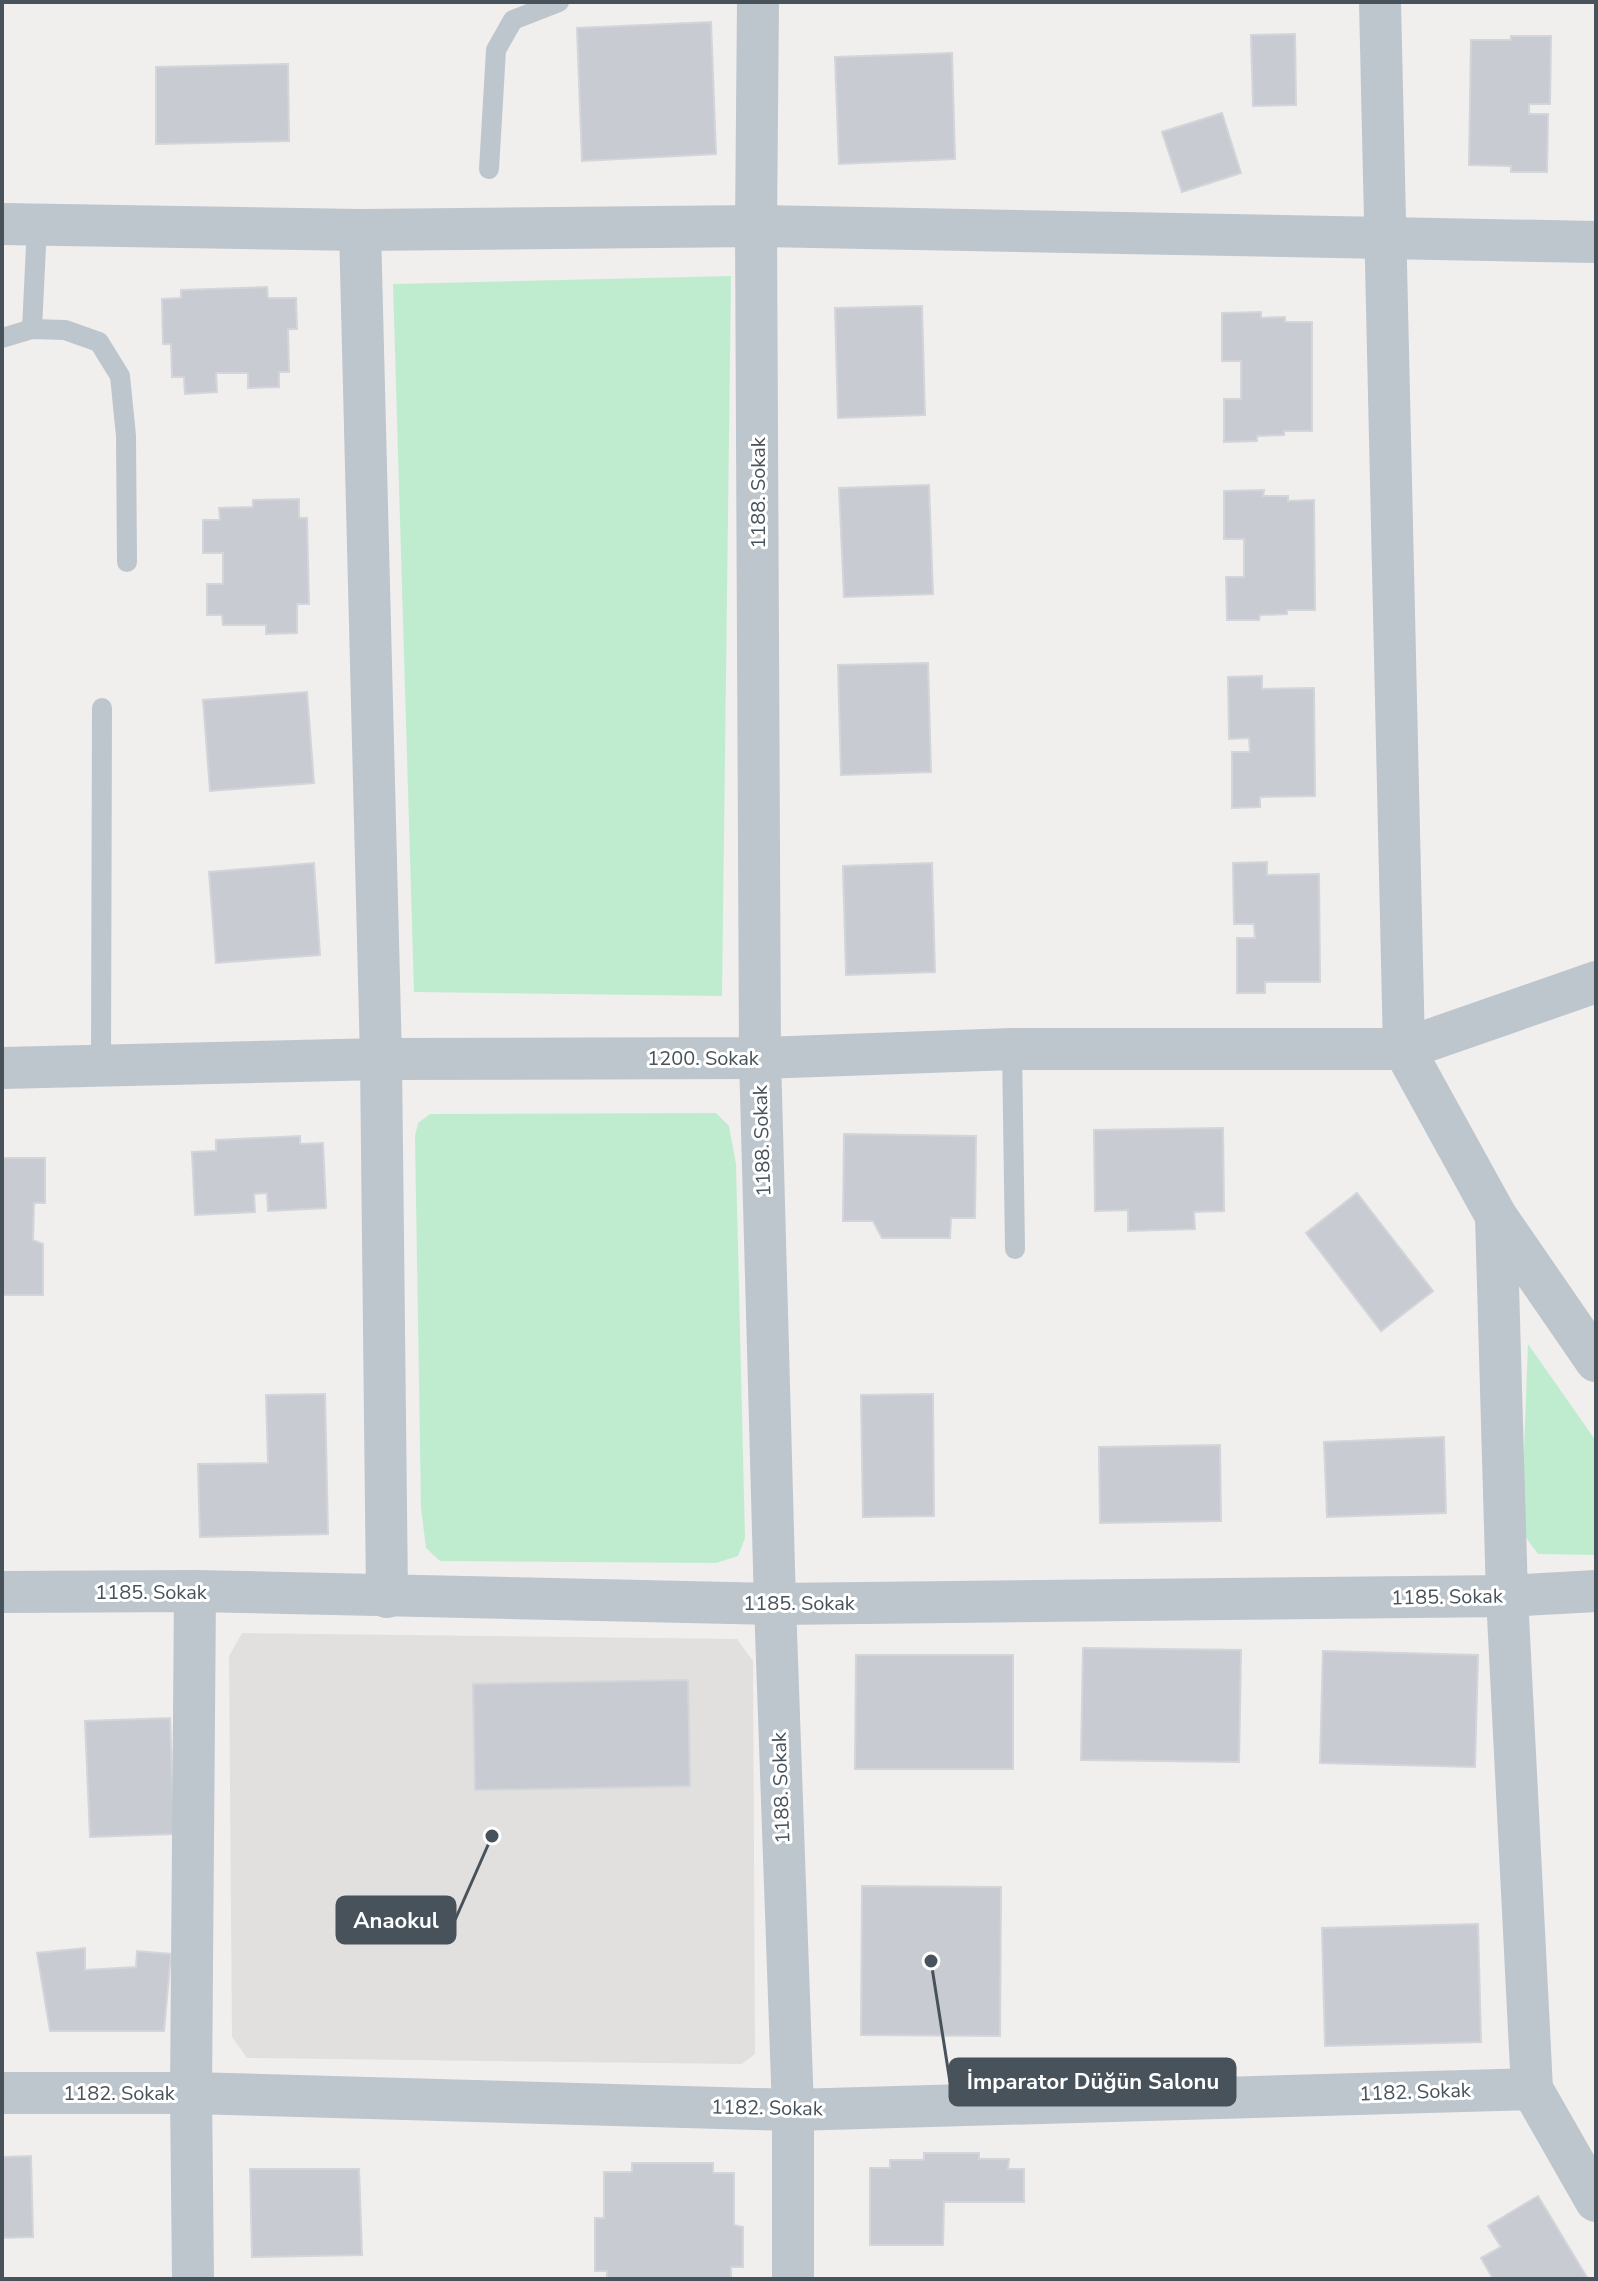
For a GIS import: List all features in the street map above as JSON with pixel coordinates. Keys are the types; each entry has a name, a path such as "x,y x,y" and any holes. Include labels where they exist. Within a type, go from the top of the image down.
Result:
{"street":[{"name":"1188. Sokak","path":"758,2 756,226 760,1058 793,2110 793,2279"},
{"path":"1380,2 1404,1049 1496,1216 1596,1361"},
{"path":"20,224 360,230 756,226 1596,242"},
{"path":"360,230 381,1059 387,1597"},
{"name":"1200. Sokak","path":"2,1068 381,1059 760,1058 1012,1049 1404,1049 1596,982"},
{"path":"1496,1216 1507,1596 1532,2089 1596,2201"},
{"path":"193,2279 191,2093 195,1591"},
{"name":"1185. Sokak","path":"2,1592 195,1591 775,1604 1507,1596 1596,1591"},
{"name":"1182. Sokak","path":"2,2093 191,2093 793,2110 1532,2089"}],"lane":[{"path":"489,169 496,50 513,20 559,2"},
{"path":"739,2 758,2"},
{"path":"20,224 32,329"},
{"path":"2,338 32,329 65,330 99,342 120,376 126,436 127,562"},
{"path":"101,1067 102,708"},
{"path":"1012,1049 1015,1249"}],"shaded area":[{"path":"242,1633 737,1639 753,1661 755,2054 742,2064 247,2058 232,2037 229,1656"}],"green space":[{"path":"731,276 722,996 414,992 393,284"},
{"path":"716,1113 729,1126 736,1164 745,1538 738,1556 716,1563 440,1561 426,1548 421,1508 415,1136 418,1123 430,1114"},
{"path":"1528,1344 1596,1441 1596,1555 1538,1554 1521,1531"}],"building":[{"path":"711,22 716,154 582,161 577,28"},
{"path":"1295,34 1296,105 1253,106 1251,35"},
{"path":"1511,36 1551,36 1550,104 1529,104 1529,114 1548,114 1547,172 1511,172 1511,166 1469,165 1471,40 1511,40"},
{"path":"952,53 955,159 839,164 835,57"},
{"path":"288,64 289,141 156,144 156,67"},
{"path":"1222,113 1241,173 1182,192 1162,132"},
{"path":"267,287 268,298 296,298 297,329 288,329 289,372 279,372 279,387 248,388 248,373 216,373 217,392 185,394 184,377 172,377 171,344 163,344 162,299 181,298 181,290"},
{"path":"922,306 925,415 838,418 835,308"},
{"path":"1261,312 1261,318 1285,317 1285,322 1312,322 1312,431 1284,431 1284,435 1257,436 1257,441 1224,442 1224,399 1241,399 1241,361 1222,361 1222,313"},
{"path":"929,485 933,594 844,597 839,488"},
{"path":"1264,490 1263,496 1288,496 1288,501 1314,500 1315,610 1287,610 1287,614 1260,615 1259,620 1227,620 1226,577 1244,577 1244,539 1224,539 1224,491"},
{"path":"299,499 299,518 307,518 309,604 297,604 297,633 266,634 266,625 223,625 222,615 207,615 207,584 223,584 223,553 203,553 203,520 220,520 219,508 253,507 253,500"},
{"path":"928,663 931,772 841,775 838,665"},
{"path":"1262,676 1262,689 1314,688 1315,796 1260,797 1260,807 1232,808 1232,752 1250,752 1249,738 1229,739 1228,677"},
{"path":"307,692 314,783 210,791 203,700"},
{"path":"1267,862 1267,875 1319,874 1320,982 1265,982 1265,993 1237,993 1237,938 1255,938 1254,924 1234,924 1233,863"},
{"path":"314,863 320,955 216,963 209,872"},
{"path":"932,863 935,972 846,975 843,866"},
{"path":"1223,1128 1224,1211 1194,1212 1195,1229 1128,1231 1128,1210 1095,1211 1094,1130"},
{"path":"844,1134 976,1136 975,1218 951,1218 950,1238 882,1238 873,1221 843,1221"},
{"path":"300,1136 300,1144 323,1143 326,1208 268,1211 267,1193 254,1194 255,1212 195,1215 192,1152 216,1151 216,1140"},
{"path":"2,1158 45,1158 45,1203 34,1203 33,1240 43,1244 43,1295 2,1295"},
{"path":"1357,1193 1433,1291 1381,1331 1306,1233"},
{"path":"325,1394 328,1534 200,1537 198,1464 268,1463 266,1395"},
{"path":"933,1394 934,1516 863,1517 861,1395"},
{"path":"1444,1437 1446,1513 1327,1517 1324,1442"},
{"path":"1220,1445 1221,1521 1100,1523 1099,1447"},
{"path":"1083,1648 1241,1650 1239,1762 1081,1760"},
{"path":"1323,1651 1478,1655 1475,1767 1320,1763"},
{"path":"856,1655 1013,1655 1013,1769 855,1769"},
{"path":"688,1680 690,1786 475,1790 473,1684"},
{"path":"170,1718 174,1834 90,1837 85,1721"},
{"path":"862,1886 1001,1887 1000,2036 861,2035"},
{"path":"1478,1924 1481,2042 1325,2046 1322,1928"},
{"path":"85,1948 85,1970 136,1967 137,1951 171,1954 164,2031 50,2031 37,1953"},
{"path":"924,2153 979,2153 979,2159 1009,2159 1008,2169 1024,2169 1024,2202 944,2202 943,2245 870,2245 870,2168 890,2168 890,2160 924,2160"},
{"path":"31,2156 33,2237 2,2238 2,2157"},
{"path":"632,2163 713,2163 713,2173 734,2173 734,2225 743,2227 743,2267 731,2267 731,2279 607,2279 607,2271 595,2271 595,2218 604,2218 604,2172 632,2172"},
{"path":"250,2169 359,2169 362,2255 252,2257"},
{"path":"1538,2196 1588,2279 1493,2279 1481,2258 1501,2247 1488,2226"}],"place":[{"name":"Anaokul","path":"492,1836"},
{"name":"İmparator Düğün Salonu","path":"931,1961"}]}
